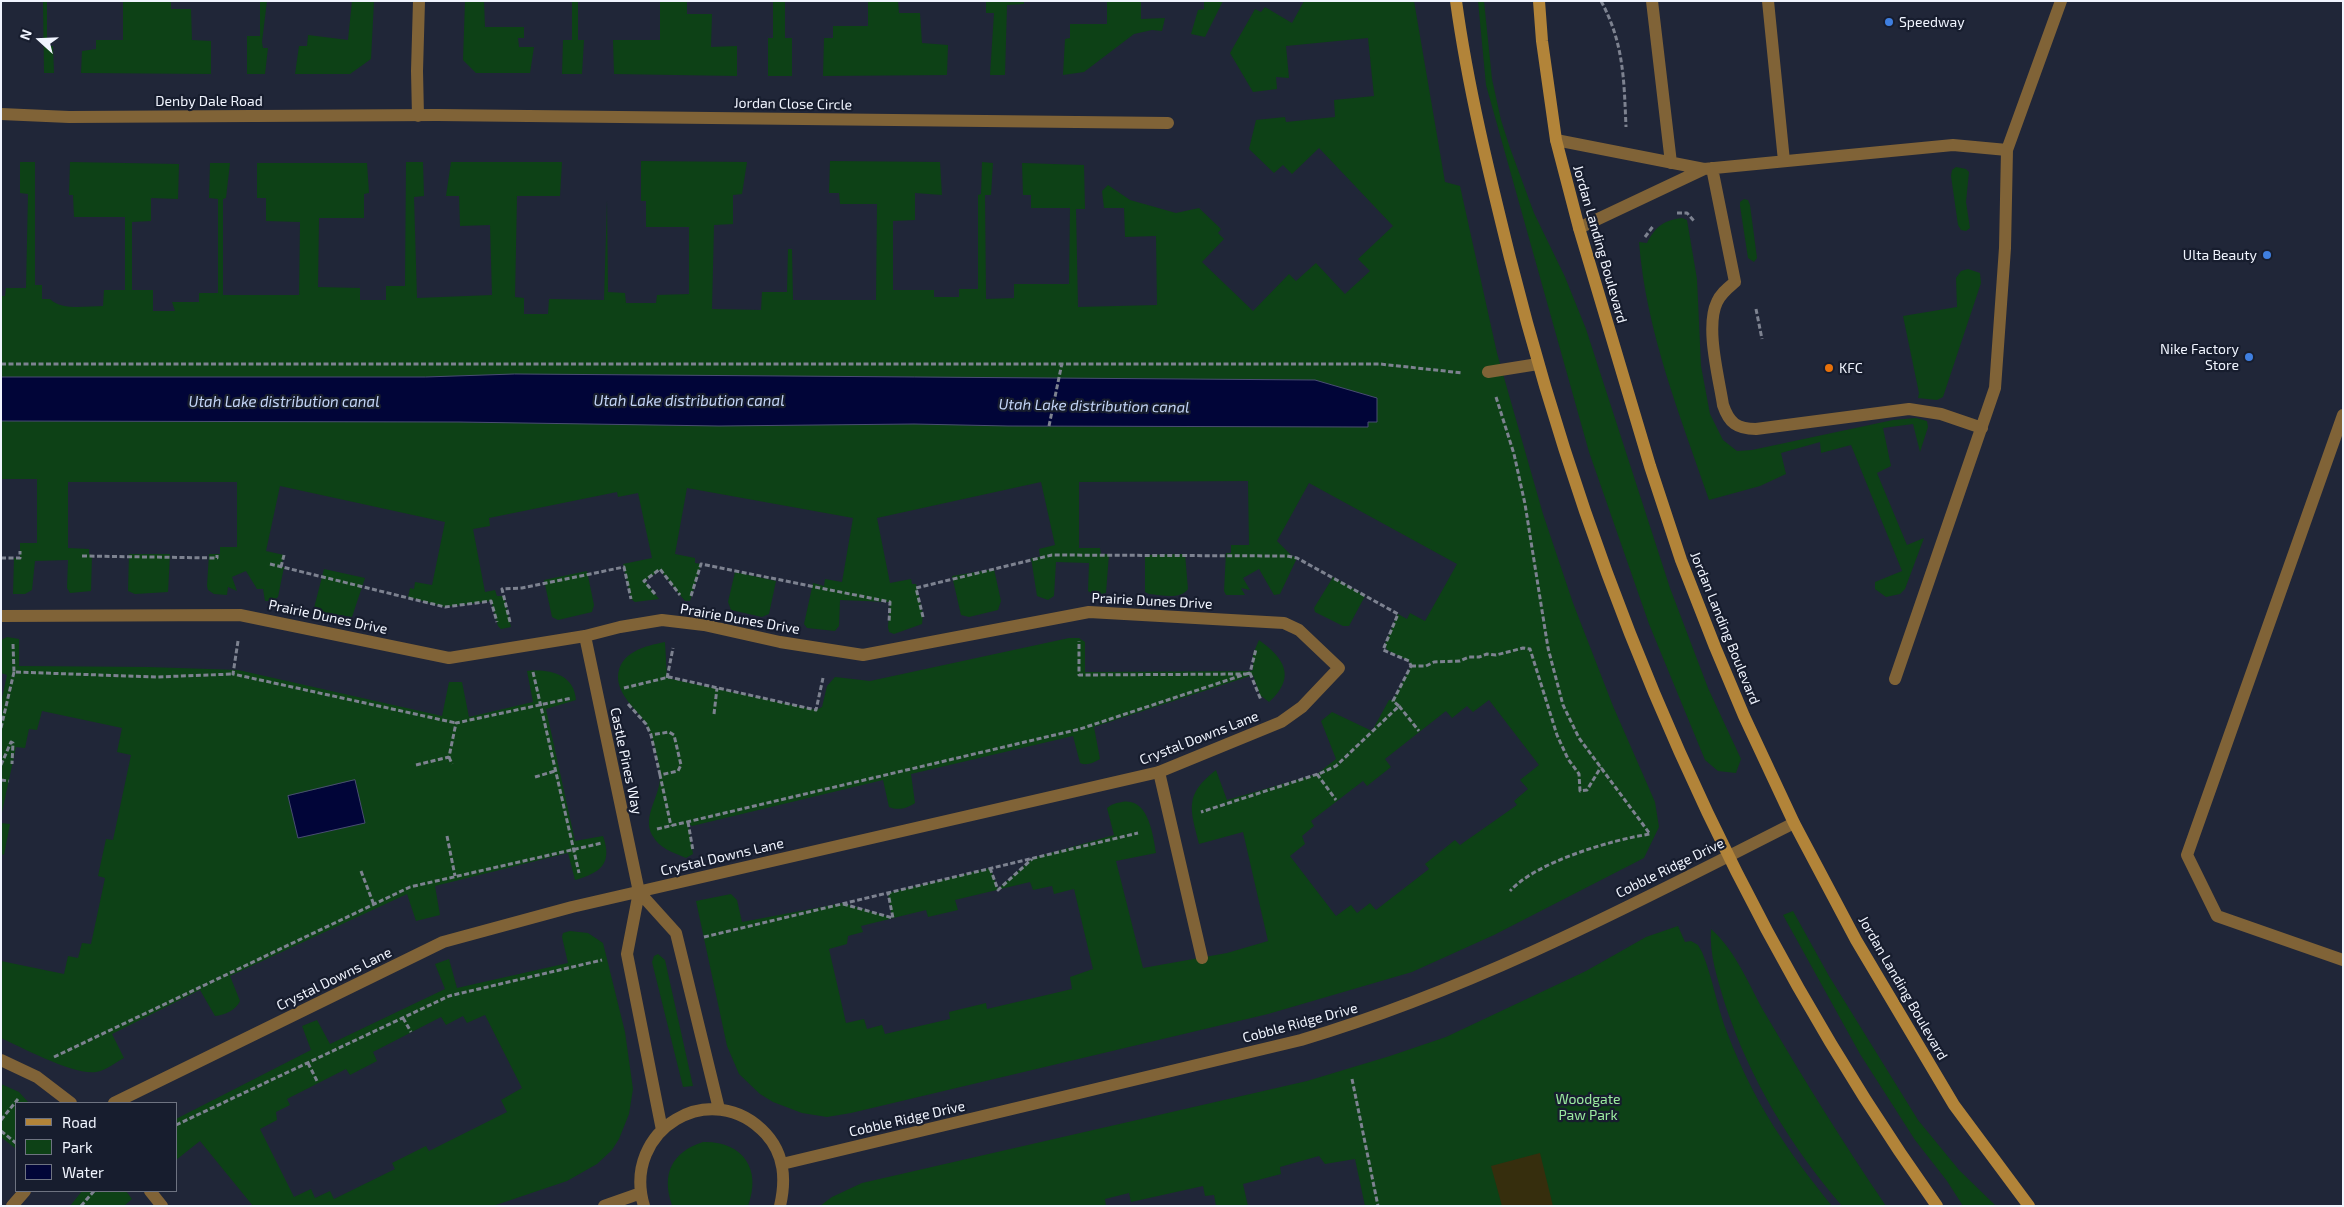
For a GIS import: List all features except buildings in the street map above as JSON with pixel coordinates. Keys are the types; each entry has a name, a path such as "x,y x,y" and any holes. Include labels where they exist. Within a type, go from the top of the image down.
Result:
{"main road":[{"path":"1456,1 1472,104 1538,364 1562,441 1627,625 1683,763 1727,856 1770,938 1844,1066 1937,1206"},
{"name":"Jordan Landing Boulevard","path":"1539,1 1542,41 1556,140 1579,228 1650,466 1681,560 1744,716 1794,823 1856,940 1910,1033 1954,1104 2029,1206"}],"street":[{"path":"418,116 417,71 420,1"},
{"path":"1652,1 1671,163"},
{"path":"1768,1 1784,161"},
{"path":"1895,679 1995,388 2005,248 2007,150 2062,1"},
{"name":"Denby Dale Road","path":"1,114 69,117 418,116"},
{"name":"Jordan Close Circle","path":"418,116 1168,123"},
{"path":"1556,140 1708,169 1954,145 2007,150"},
{"path":"1579,228 1708,169"},
{"path":"1708,169 1735,282 1723,292 1716,302 1713,314 1713,340 1723,405 1726,415 1734,424 1743,429 1756,429 1909,409 1941,414 1982,428"},
{"path":"1488,372 1538,364"},
{"path":"2343,415 2187,855 2217,916 2343,960"},
{"name":"Prairie Dunes Drive","path":"1,616 240,615 449,658 585,636 620,627 662,620 704,625 780,642 863,655 1088,612 1124,613 1284,623 1299,630 1339,668"},
{"name":"Castle Pines Way","path":"585,636 639,892 626,954 662,1130"},
{"name":"Crystal Downs Lane","path":"116,1102 443,942 572,907 1159,772 1281,722 1302,707 1339,668"},
{"path":"1159,772 1202,958"},
{"name":"Cobble Ridge Drive","path":"782,1164 1301,1040 1350,1026 1470,981 1794,823"},
{"path":"639,892 676,933 719,1109"},
{"path":"1,1060 37,1077 70,1102"},
{"path":"644,1206 640,1193 641,1172 646,1152 662,1130 675,1119 696,1110 719,1109 740,1114 756,1124 774,1143 782,1164 785,1186 780,1206"},
{"path":"12,1206 24,1192"},
{"path":"151,1192 162,1206"},
{"path":"604,1206 640,1193"}],"path":[{"path":"1602,1 1616,32 1623,62 1626,128"},
{"path":"1672,213 1687,213 1694,221 1696,230"},
{"path":"1644,237 1660,220"},
{"path":"1756,309 1762,339"},
{"path":"1049,426 1062,363"},
{"path":"1,364 1380,364 1452,374 1488,372 1514,454 1548,648 1563,705 1579,738 1650,834 1597,848 1543,867 1519,881 1510,891"},
{"path":"1,558 20,558 20,551"},
{"path":"82,556 216,558 217,554"},
{"path":"281,567 284,555"},
{"path":"922,624 923,615 916,588 1052,555 1292,556 1398,614 1384,650 1409,661 1411,666"},
{"path":"270,564 445,607 492,601 498,626"},
{"path":"690,601 701,564 890,602 889,632"},
{"path":"507,628 511,627 502,589 522,588 624,567 631,599 635,602"},
{"path":"659,599 644,581 660,569 684,601"},
{"path":"1080,638 1079,675 1248,674"},
{"path":"1,728 14,672 13,640"},
{"path":"232,674 238,642"},
{"path":"667,678 673,647"},
{"path":"1256,648 1248,674 1263,703"},
{"path":"1411,666 1426,666 1434,662 1460,661 1470,657 1479,658 1487,654 1530,649 1557,735 1568,759 1579,774 1580,792 1587,790 1601,767"},
{"path":"1411,666 1393,700 1419,731"},
{"path":"14,672 156,676 232,674 456,723 572,698"},
{"path":"533,672 578,873"},
{"path":"656,829 1080,728 1248,674"},
{"path":"671,826 651,735 646,724 628,704 622,689 667,678 816,710 823,678"},
{"path":"714,714 717,688"},
{"path":"1201,812 1336,766 1399,706"},
{"path":"452,764 449,757 456,723"},
{"path":"651,735 669,732 674,735 681,765 678,771 660,775"},
{"path":"1,766 10,742 13,743 12,764"},
{"path":"416,765 449,757"},
{"path":"535,776 555,771"},
{"path":"1317,774 1336,800"},
{"path":"1,780 9,781"},
{"path":"688,822 693,854"},
{"path":"703,937 1138,833"},
{"path":"447,836 455,876"},
{"path":"46,1054 55,1058 410,887 605,842"},
{"path":"990,868 998,890 1033,858"},
{"path":"361,871 374,905"},
{"path":"843,904 893,918 888,893"},
{"path":"178,1124 449,996 607,959"},
{"path":"403,1018 411,1032"},
{"path":"308,1063 318,1083"},
{"path":"1352,1079 1378,1206"},
{"path":"15,1102 19,1097"},
{"path":"1,1120 15,1102"},
{"path":"1,1131 15,1142"},
{"path":"81,1206 93,1192"}],"green space":[{"path":"43,1 47,1 47,46 53,46 54,73 44,73"},
{"path":"123,1 171,1 171,9 191,9 192,40 211,41 211,74 81,73 82,51 96,49 96,40 123,40"},
{"path":"260,1 267,1 262,42 263,48 268,48 265,74 247,74 247,36 260,36"},
{"path":"352,1 374,1 371,59 350,74 295,74 299,46 307,46 308,35 348,40"},
{"path":"465,1 484,1 485,27 524,27 524,38 518,38 519,47 534,47 530,73 476,73 463,60"},
{"path":"572,1 578,1 578,40 584,40 582,74 562,74 563,40 572,40"},
{"path":"660,1 687,1 687,14 712,14 711,47 737,46 737,76 614,74 613,40 660,40"},
{"path":"773,1 785,1 785,38 792,38 792,76 768,76 768,38 773,38"},
{"path":"868,1 898,1 899,13 920,13 922,43 948,45 947,75 823,76 824,38 833,38 833,26 868,26"},
{"path":"986,1 1024,1 1024,4 1007,5 1005,75 990,75 994,13 986,13"},
{"path":"1107,1 1141,1 1141,19 1165,18 1162,31 1152,30 1134,34 1084,72 1063,75 1065,39 1070,38 1070,24 1107,24"},
{"path":"1204,1 1223,1 1205,37 1191,34 1198,10 1204,9"},
{"path":"1304,1 1414,1 1445,182 1460,186 1497,353 1543,514 1573,603 1613,706 1655,802 1659,827 1644,858 1494,935 1412,972 1268,1014 851,1113 827,1117 802,1113 773,1102 760,1094 739,1074 727,1046 696,901 731,894 737,900 742,922 843,903 892,918 888,893 990,868 998,889 1033,858 1114,835 1107,808 1122,802 1131,802 1138,805 1148,818 1156,853 1116,861 1143,968 1227,953 1268,941 1243,832 1199,844 1193,821 1192,803 1194,795 1206,779 1216,770 1227,800 1317,774 1336,759 1321,721 1332,712 1372,731 1389,700 1393,700 1411,666 1409,661 1387,650 1385,644 1398,614 1407,619 1410,613 1425,621 1457,564 1309,483 1277,541 1292,556 1297,558 1280,594 1274,595 1259,569 1243,578 1250,590 1241,588 1245,595 1226,595 1224,591 1226,553 1231,553 1231,545 1249,545 1248,481 1079,482 1079,548 1100,548 1101,554 1109,554 1106,593 1094,595 1088,591 1089,563 1056,562 1054,596 1048,600 1037,596 1031,558 1040,557 1039,549 1055,545 1041,482 877,518 890,583 911,579 912,584 916,584 923,615 922,624 894,634 889,632 888,627 890,602 840,600 839,626 835,631 807,628 804,624 813,583 824,586 825,579 842,582 853,518 687,488 675,554 695,558 695,563 701,564 690,601 685,601 660,570 645,581 659,599 635,602 631,599 623,564 652,558 638,493 618,497 617,492 489,518 490,526 473,529 485,592 495,590 497,596 504,596 511,627 501,629 498,626 491,601 445,607 408,597 410,588 414,589 415,582 432,585 445,522 280,486 266,551 284,555 281,567 284,567 278,597 273,601 265,601 263,589 257,589 246,571 232,577 237,591 228,587 227,595 214,594 208,590 207,586 209,554 220,554 220,547 237,547 237,482 68,482 68,548 89,549 89,554 92,555 91,591 70,593 67,588 68,560 35,561 32,590 25,594 13,594 14,558 20,558 20,543 37,543 37,479 1,479 1,296 5,296 6,288 26,288 28,194 20,193 20,162 35,162 35,285 42,285 42,299 50,299 55,303 68,306 103,306 104,290 125,290 125,217 74,217 73,195 69,195 70,162 179,164 178,199 151,198 151,221 132,222 132,290 153,290 153,311 175,311 172,302 199,302 199,293 218,293 218,199 209,198 210,163 230,163 226,198 223,199 223,295 299,295 300,222 266,221 266,198 257,198 257,163 367,163 369,193 364,194 364,218 319,218 318,287 360,288 360,300 386,300 386,286 405,286 406,162 423,162 424,196 414,197 417,298 492,295 490,225 460,226 459,196 446,196 451,162 562,162 560,196 517,196 515,297 524,298 524,314 548,314 549,299 604,300 607,201 608,292 625,293 626,303 656,303 657,295 689,294 689,227 646,227 646,201 641,201 641,161 747,162 742,194 733,195 733,224 714,225 712,309 761,310 762,292 787,292 788,249 792,249 793,300 876,300 877,204 840,204 839,193 829,193 830,161 940,162 942,195 915,193 915,220 893,221 893,290 934,290 934,297 959,297 959,289 978,289 978,195 981,194 982,162 993,163 991,195 985,195 986,299 1014,298 1014,284 1069,284 1070,208 1031,208 1031,195 1023,195 1022,163 1084,165 1085,209 1076,209 1078,307 1157,305 1156,236 1125,237 1124,208 1104,208 1102,191 1108,185 1130,200 1176,213 1199,208 1221,229 1218,233 1224,239 1202,262 1253,311 1289,274 1296,281 1316,263 1345,294 1370,271 1358,259 1393,226 1319,148 1292,174 1283,165 1274,173 1249,149 1256,120 1285,117 1286,122 1335,117 1334,100 1374,96 1368,38 1286,46 1289,78 1276,77 1277,89 1253,92 1230,53 1255,9 1261,12 1265,7 1292,23","holes":["1489,700 1539,765 1520,780 1528,789 1514,801 1517,805 1460,845 1455,840 1425,864 1429,869 1376,910 1370,903 1357,913 1351,905 1336,916 1290,856 1305,844 1302,836 1314,826 1311,821 1363,781 1367,786 1391,767 1385,759 1446,711 1452,718 1467,706 1473,712","1030,882 1033,890 1052,886 1054,894 1074,889 1093,969 1070,977 1072,989 987,1009 986,1003 949,1012 950,1019 885,1034 882,1025 867,1029 864,1019 846,1023 829,949 847,944 848,936 863,932 861,926 926,910 928,917 958,910 955,900"]},
{"path":"1478,1 1484,1 1492,79 1501,120 1510,148 1534,213 1565,277 1586,329 1670,588 1708,688 1741,759 1736,773 1718,771 1705,760 1649,624 1589,452 1486,85"},
{"path":"1956,167 1966,169 1969,172 1966,202 1970,228 1966,231 1961,230 1958,225 1951,176 1952,170"},
{"path":"1744,199 1748,200 1750,205 1757,258 1754,262 1748,258 1740,206 1740,202"},
{"path":"1682,218 1687,220 1697,279 1701,366 1710,414 1723,440 1737,451 1752,450 1893,420 1916,418 1927,421 1928,427 1920,452 1913,424 1883,428 1891,466 1877,473 1907,545 1924,538 1905,589 1900,594 1886,597 1875,589 1875,582 1902,571 1851,445 1821,453 1820,442 1781,453 1786,474 1760,486 1709,500 1676,405 1657,341 1643,275 1639,242 1647,243 1661,225 1670,220"},
{"path":"1968,269 1980,273 1981,283 1943,397 1937,400 1918,398 1919,393 1903,316 1957,307 1956,278 1961,271"},
{"path":"129,554 170,554 168,592 135,594 128,591"},
{"path":"1185,554 1188,589 1185,592 1180,595 1170,596 1145,592 1145,555"},
{"path":"324,569 365,578 352,617 316,611 314,608"},
{"path":"994,569 1001,601 998,610 969,617 961,615 952,576"},
{"path":"587,571 594,605 592,612 558,620 552,617 544,580"},
{"path":"735,572 776,581 769,614 762,617 731,610 728,602"},
{"path":"1333,577 1365,596 1349,626 1343,626 1315,612 1314,608"},
{"path":"7,637 19,639 19,666 238,670 442,716 449,682 462,682 469,717 533,702 527,671 551,672 565,678 574,691 576,700 546,709 575,841 603,836 606,846 605,860 602,866 591,874 575,880 568,853 435,886 440,915 416,921 407,894 230,976 240,1001 230,1012 215,1016 200,990 112,1034 124,1058 107,1068 96,1072 86,1072 62,1065 1,1038 1,961 64,974 68,956 78,958 82,943 91,944 105,878 98,876 106,839 113,840 131,755 117,752 122,728 42,711 37,730 29,729 25,748 16,747 1,817 1,703 7,675 1,673 1,640"},
{"path":"1069,638 1079,638 1085,642 1085,672 1250,671 1253,670 1253,654 1259,640 1281,661 1285,676 1278,693 1269,702 1260,695 1253,675 1094,727 1100,759 1090,764 1080,763 1073,736 911,774 915,803 903,808 889,807 883,780 692,826 688,823 693,854 686,858 663,847 652,835 649,821 660,777 657,757 648,727 624,696 618,677 619,668 623,662 628,656 642,648 665,642 667,678 816,710 822,707 827,686 835,677 870,681"},
{"path":"1,823 10,824 4,855 1,854"},
{"path":"1793,911 1829,976 1918,1120 1959,1170 1996,1206 1963,1206 1947,1181 1915,1140 1860,1054 1783,915"},
{"name":"Woodgate Paw Park","path":"1678,926 1685,942 1691,941 1698,945 1702,952 1728,1035 1749,1083 1786,1145 1832,1206 1365,1206 1355,1159 1325,1164 1319,1156 1280,1167 1281,1174 1243,1184 1248,1206 1216,1206 1214,1195 1205,1196 1203,1186 1131,1202 1129,1193 1105,1199 1106,1206 820,1206 832,1197 862,1183 1307,1081 1390,1056 1446,1037 1586,971 1646,937"},
{"path":"1711,929 1728,948 1742,970 1795,1064 1886,1206 1842,1206 1805,1159 1773,1111 1747,1059 1725,1004 1711,948"},
{"path":"570,931 588,933 603,943 625,1032 633,1089 629,1114 619,1139 612,1150 597,1164 567,1181 493,1206 253,1206 200,1141 178,1158 178,1118 311,1050 302,1026 317,1020 330,1044 445,989 435,964 449,959 457,988 568,963 562,937 563,933","holes":["485,1015 522,1088 501,1100 507,1112 429,1151 426,1146 392,1163 395,1169 334,1199 330,1191 315,1198 311,1189 294,1197 260,1129 277,1120 276,1112 290,1105 287,1099 346,1069 350,1075 377,1061 373,1052 441,1017 446,1025 463,1016 467,1023"]},
{"path":"658,954 665,960 693,1086 683,1087 652,962 654,956"},
{"path":"1,1084 19,1092 28,1102 15,1102 15,1148 1,1137"},
{"path":"703,1142 729,1146 739,1152 746,1160 752,1180 752,1193 748,1206 672,1205 668,1183 672,1166 684,1152 692,1146"},
{"path":"81,1192 127,1192 132,1199 124,1206 70,1206"}],"sand":[{"path":"1540,1153 1553,1206 1502,1206 1491,1166"}],"water":[{"name":"Utah Lake distribution canal","path":"515,374 1315,380 1377,398 1377,422 1368,422 1368,427 914,424 719,426 459,422 1,421 1,377 425,377"},
{"path":"355,780 365,823 298,838 288,796"}],"place":[{"name":"Speedway","path":"1889,22"},
{"name":"Ulta Beauty","path":"2267,255"},
{"name":"Nike Factory Store","path":"2249,357"},
{"name":"KFC","path":"1829,368"}]}
